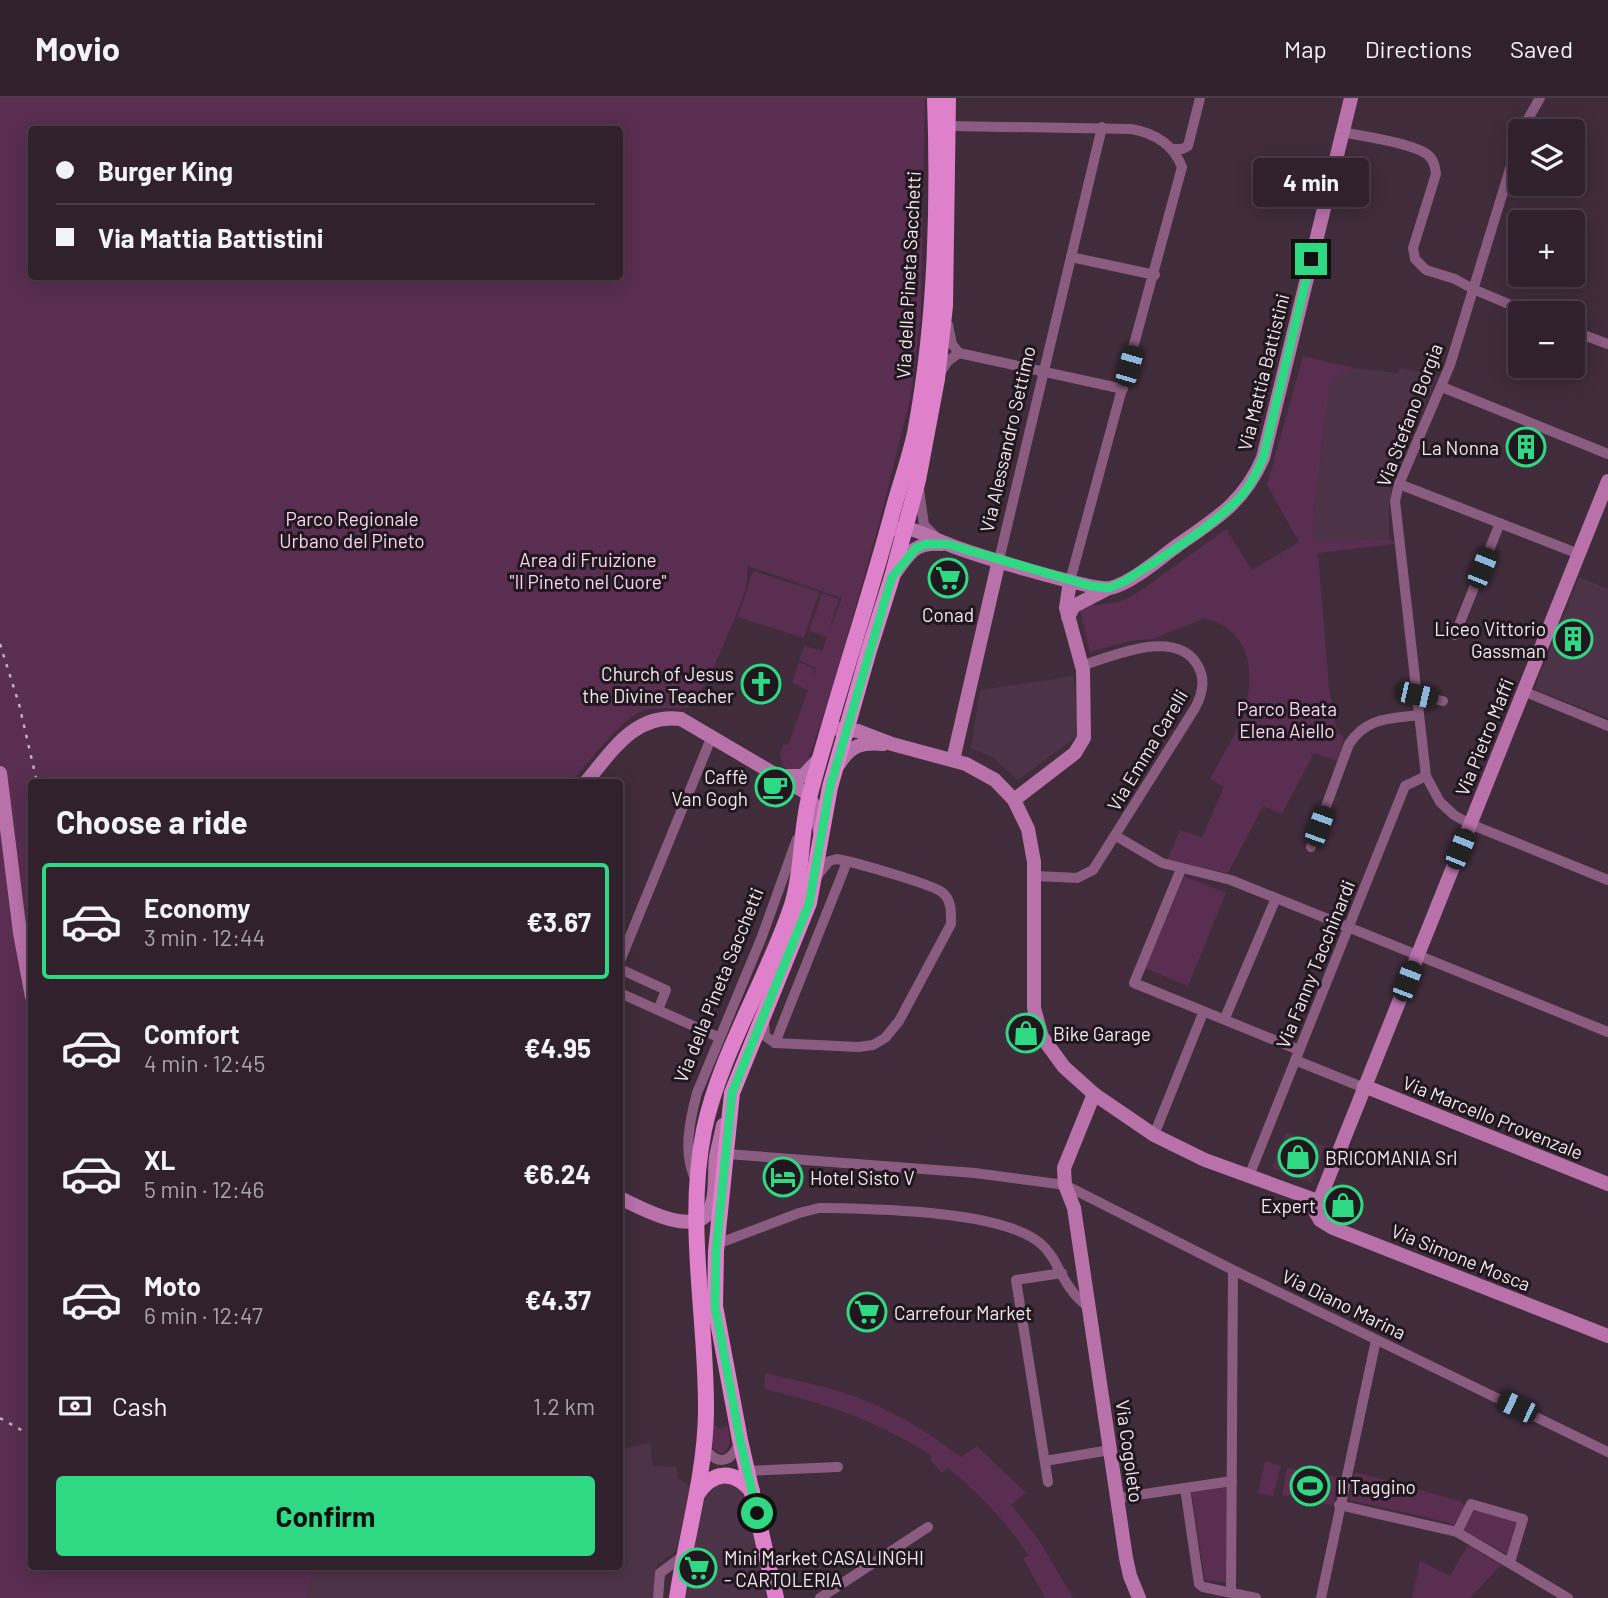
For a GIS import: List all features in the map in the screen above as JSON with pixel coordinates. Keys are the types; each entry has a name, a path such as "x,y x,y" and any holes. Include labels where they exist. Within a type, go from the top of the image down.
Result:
{"main road":[{"name":"Via della Pineta Sacchetti","path":"677,1598 704,1447 705,1355 695,1222 696,1180 705,1127 714,1094 792,905 801,864 808,803 911,449 925,383 931,315 935,98"},
{"name":"Via della Pineta Sacchetti","path":"776,1598 740,1440 715,1306 717,1244 732,1093 807,911 833,776 918,480 937,379 944,306 948,98"},
{"path":"696,1496 707,1482 723,1476 740,1479 752,1491"}],"street":[{"path":"1172,149 1188,146 1200,98"},
{"name":"Via Mattia Battistini","path":"1068,617 1077,604 1125,581 1223,512 1242,495 1254,478 1268,440 1350,98"},
{"name":"Via Stefano Borgia","path":"1528,119 1540,98"},
{"path":"949,126 1102,127 1143,131 1156,136 1172,149 1182,170 1070,581 1066,606 1082,666 1084,738 1075,752 1014,800"},
{"name":"Via Alessandro Settimo","path":"953,760 1102,127"},
{"path":"1342,132 1414,148 1430,157 1436,174 1414,244 1413,256 1426,270 1455,279 1508,304"},
{"name":"Via Stefano Borgia","path":"1508,175 1442,387 1399,484 1395,506 1426,776 1440,802 1454,815 1608,880"},
{"path":"1071,257 1155,275"},
{"path":"944,306 952,344 959,353 1123,389"},
{"path":"1585,335 1608,344"},
{"path":"937,379 948,361 959,353"},
{"path":"1442,387 1608,454"},
{"path":"918,480 925,527 947,544"},
{"name":"Via Pietro Maffi","path":"1318,1201 1361,1086 1417,955 1608,483"},
{"path":"1399,484 1579,554"},
{"path":"1455,635 1500,523"},
{"path":"887,534 897,528 906,528 947,544 1070,581 1109,588"},
{"name":"Via della Pineta Sacchetti","path":"892,577 917,547 947,544"},
{"name":"Via Emma Carelli","path":"1035,876 1071,879 1087,874 1099,863 1199,701 1203,686 1196,662 1181,649 1164,645 1140,648 1082,666"},
{"path":"1523,691 1608,726"},
{"path":"1417,695 1443,701"},
{"path":"1311,847 1349,744 1359,730 1375,721 1419,715"},
{"path":"589,779 628,735 648,721 662,718 681,719 778,776 808,803"},
{"path":"827,735 836,729 846,728 866,733 892,744 953,760 985,774 1004,787 1014,800 1028,829 1035,876 1033,992 1042,1037 1054,1056 1094,1094 1154,1135 1205,1160 1318,1201"},
{"path":"623,954 712,736"},
{"path":"833,776 853,746 865,743 892,744"},
{"path":"778,776 804,775 822,755"},
{"path":"0,773 28,978"},
{"name":"Via Fanny Tacchinardi","path":"1249,1176 1405,786 1426,776"},
{"name":"Via della Pineta Sacchetti","path":"696,1180 689,1164 697,1093 761,939 789,865 808,803 816,808 821,843"},
{"path":"1116,836 1156,860 1181,869 1226,878 1608,1032"},
{"path":"765,1014 764,1033 769,1041 775,1043 858,1048 873,1045 895,1028 949,928 949,904 939,890 916,881 831,860 815,878"},
{"path":"775,1043 847,862"},
{"path":"1181,869 1134,983 1225,1018 1361,1086"},
{"path":"1225,1018 1276,898"},
{"path":"623,970 666,990 658,1010"},
{"path":"623,994 718,1037"},
{"path":"1154,1135 1201,1018"},
{"name":"Via Marcello Provenzale","path":"1361,1086 1608,1184"},
{"name":"Via della Pineta Sacchetti","path":"695,1222 704,1218 712,1205 717,1156 732,1093"},
{"name":"Via Cogoleto","path":"1094,1094 1063,1172 1074,1208 1128,1567 1139,1598"},
{"name":"Via Diano Marina","path":"727,1154 975,1173 1065,1185 1233,1270 1608,1452"},
{"path":"623,1199 675,1220 695,1222"},
{"name":"Via Simone Mosca","path":"1318,1201 1316,1216 1328,1225 1608,1336"},
{"path":"717,1244 819,1208 966,1218 1007,1226 1033,1238 1048,1251 1072,1292 1089,1308"},
{"path":"1231,1592 1233,1270"},
{"path":"1048,1482 1016,1280 1062,1273"},
{"path":"1321,1598 1376,1340"},
{"path":"704,1447 715,1458 724,1460 734,1453 740,1440"},
{"path":"1045,1461 1110,1450"},
{"path":"747,1471 838,1468"},
{"path":"1117,1498 1232,1481"},
{"path":"1185,1488 1199,1584 1256,1598"},
{"path":"1457,1532 1471,1504 1523,1519 1510,1562"},
{"path":"1339,1505 1457,1532 1568,1598"},
{"path":"820,1598 928,1527"},
{"path":"658,1598 660,1573 683,1556"}],"shaded area":[{"path":"1354,368 1398,373 1399,368 1438,375 1394,475 1389,506 1389,538 1313,544 1314,512 1329,389 1341,374"},
{"path":"1579,577 1608,589 1608,718 1534,689"},
{"path":"1074,676 1077,724 1075,738 1018,780 992,757 971,748 980,690"},
{"name":"BRICOMANIA Srl","path":"1286,1132 1325,1146 1311,1183 1272,1168"},
{"name":"Expert","path":"1337,1189 1357,1197 1348,1221 1328,1213"},
{"path":"650,1443 653,1466 676,1467 678,1478 691,1488 676,1551 657,1565 653,1598 304,1598 314,1570 623,1570 623,1448"},
{"path":"731,1481 747,1496 771,1598 683,1598 700,1498 709,1486"}],"green space":[{"name":"Parco Regionale Urbano del Pineto","path":"0,98 925,98 921,313 911,395 880,520 834,684 804,766 793,770 783,766 780,754 783,744 788,745 808,690 792,683 799,662 814,669 813,676 816,668 799,660 804,646 822,651 827,637 809,631 822,593 839,599 827,636 842,598 748,566 746,587 737,613 712,670 695,700 686,708 648,710 634,716 605,743 574,779 28,779 28,1570 314,1570 306,1598 0,1598"},
{"name":"Parco Beata Elena Aiello","path":"1303,356 1354,368 1341,374 1329,389 1314,512 1313,543 1389,538 1395,544 1318,553 1329,687 1337,732 1344,737 1338,761 1314,753 1282,814 1263,806 1228,873 1167,860 1180,830 1202,837 1224,787 1210,779 1238,728 1248,696 1249,667 1240,642 1232,632 1205,618 1153,639 1130,641 1090,652 1080,611 1085,604 1122,601 1140,591 1226,529 1252,570 1299,542 1267,485"},
{"path":"753,571 819,592 804,638 738,617"},
{"path":"1184,876 1226,893 1188,986 1145,968"},
{"path":"765,1373 848,1394 878,1406 935,1438 961,1457 977,1446 1026,1493 1011,1505 1039,1540 1073,1598 1045,1598 1023,1558 1029,1556 1011,1532 982,1498 960,1478 948,1468 942,1473 930,1459 932,1456 891,1432 851,1415 764,1389"},
{"path":"713,1425 720,1428 728,1425 730,1445 724,1453 718,1453 712,1447"},
{"name":"Il Taggino","path":"1265,1461 1281,1466 1273,1496 1258,1493"},
{"name":"Il Taggino","path":"1287,1468 1339,1477 1333,1505 1282,1495"},
{"path":"1355,1472 1460,1501 1465,1506 1454,1526 1447,1522 1349,1500"},
{"path":"1227,1486 1227,1583 1205,1580 1191,1489"},
{"path":"1474,1510 1518,1522 1508,1555 1463,1530"},
{"path":"1468,1545 1501,1565 1470,1598 1412,1598 1420,1561 1450,1576"}],"railway":[{"path":"0,644 19,704 36,779"},
{"path":"0,1418 28,1434"}],"place":[{"name":"La Nonna","path":"1526,447"},
{"name":"Conad","path":"948,578"},
{"name":"Liceo Vittorio Gassman","path":"1573,639"},
{"name":"Church of Jesus the Divine Teacher","path":"761,684"},
{"name":"Caffè Van Gogh","path":"775,787"},
{"name":"Bike Garage","path":"1026,1033"},
{"name":"BRICOMANIA Srl","path":"1298,1157"},
{"name":"Hotel Sisto V","path":"783,1177"},
{"name":"Expert","path":"1343,1205"},
{"name":"Carrefour Market","path":"867,1312"},
{"name":"Il Taggino","path":"1310,1486"},
{"name":"Mini Market CASALINGHI - CARTOLERIA","path":"697,1568"}],"route":[{"path":"757,1513 740,1440 715,1306 716,1251 732,1093 809,904 830,787 892,577 919,546 947,544 1091,586 1109,588 1125,581 1223,512 1242,495 1263,458 1311,259"}],"park label":[{"name":"Area di Fruizione \"Il Pineto nel Cuore\"","path":"588,570"}]}
